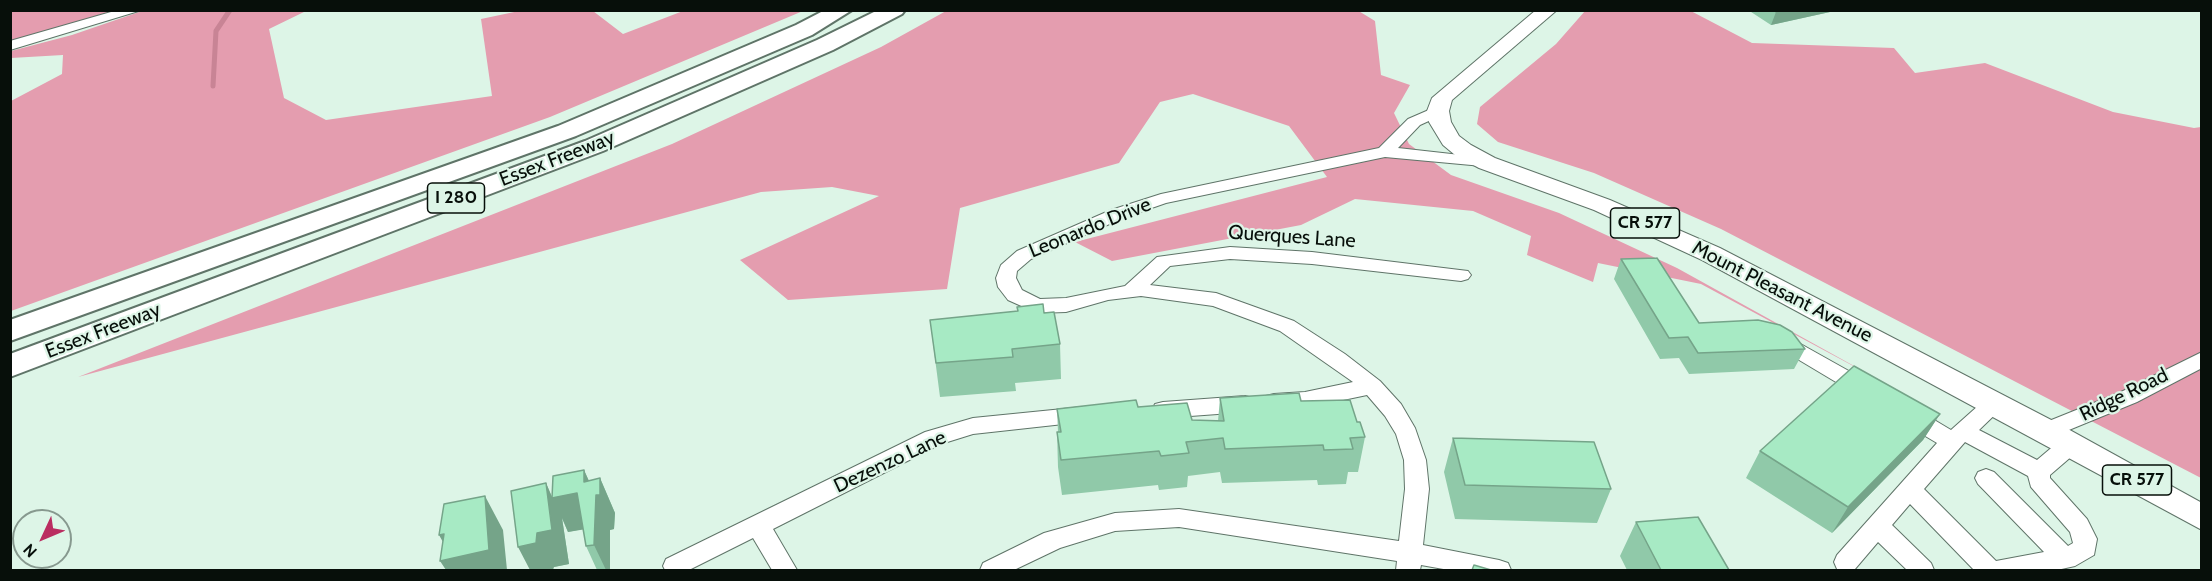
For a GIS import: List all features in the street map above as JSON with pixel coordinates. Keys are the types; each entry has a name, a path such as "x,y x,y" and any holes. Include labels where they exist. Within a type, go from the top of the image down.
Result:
{"highway":[{"name":"Essex Freeway","path":"10,331 567,131 804,30 842,10"},
{"name":"Essex Freeway","path":"10,366 594,146 825,45 895,10"}],"main road":[{"path":"1438,111 1442,98 1456,85 1497,54 1548,10"},
{"name":"Mount Pleasant Avenue","path":"1438,111 1440,122 1451,140 1487,164 1602,205 1660,230 2059,437 2202,518"}],"street":[{"path":"10,46 135,10"},
{"path":"1385,152 1414,123 1438,111"},
{"path":"1385,152 1487,164"},
{"name":"Leonardo Drive","path":"1385,152 1161,199 1117,214 1024,255 1008,269 1006,278 1008,288 1014,296 1037,306 1066,305 1131,291 1177,293 1216,300 1287,326 1338,359 1371,386 1393,410 1407,434 1415,459 1417,489 1409,562"},
{"name":"Querques Lane","path":"1131,291 1164,261 1230,253 1312,258 1461,276"},
{"path":"1766,335 1777,337 1885,401 2039,472 2039,481 2079,526 2085,539 2085,548 2066,559 1998,570"},
{"name":"Ridge Road","path":"2039,472 2059,437 2202,359"},
{"path":"1143,411 1305,400 1371,386"},
{"path":"1846,562 1958,436 1996,404"},
{"name":"Dezenzo Lane","path":"675,566 759,527 933,438 973,426 1108,414"},
{"path":"1986,478 2066,559"},
{"path":"1910,489 1989,570"},
{"path":"992,570 1053,540 1115,522 1179,518 1409,562 1499,570"},
{"path":"1878,526 1922,570"},
{"path":"759,527 785,570"}],"shaded area":[{"path":"1357,10 1375,21 1381,75 1410,85 1394,113 1409,144 1451,175 1559,213 1677,268 1883,382 1701,284 1598,263 1593,282 1527,255 1531,236 1473,211 1355,199 1301,225 1112,261 1075,242 1327,177 1289,126 1193,94 1160,102 1119,163 960,208 947,289 788,300 740,260 879,196 832,187 761,192 78,377 672,144 881,47 946,11"},
{"path":"1689,10 1752,43 1894,48 1915,73 1985,63 2113,112 2194,128 2201,127 2201,478 1721,229 1594,173 1498,142 1477,124 1480,107 1556,44 1585,11"},
{"path":"10,11 119,11 11,41"},
{"path":"142,11 306,11 269,29 284,98 326,120 492,96 481,19 519,11 593,11 623,34 683,11 803,11 550,117 11,311 11,101 62,74 63,55 11,58 11,51 72,35"}],"building":[{"path":"1657,258 1699,323 1758,320 1780,325 1792,332 1805,349 1698,353 1688,337 1669,338 1621,259"},
{"path":"1043,304 1044,313 1054,312 1060,344 1012,349 1013,357 936,363 930,320 1018,311 1017,307"},
{"path":"1854,366 1940,414 1848,507 1760,451"},
{"path":"1299,393 1301,401 1350,400 1365,437 1350,438 1353,449 1324,450 1323,445 1225,449 1223,438 1186,442 1189,453 1161,456 1159,451 1061,460 1057,432 1061,432 1057,409 1136,400 1138,407 1187,403 1192,420 1224,421 1220,398"},
{"path":"1453,438 1594,442 1611,489 1465,485"},
{"path":"584,470 584,482 600,478 600,495 596,495 594,545 586,546 577,493 552,498 553,476"},
{"path":"546,483 552,530 537,533 536,543 518,547 511,491"},
{"path":"485,496 489,550 440,561 444,534 439,535 444,504"},
{"path":"1698,517 1729,570 1661,570 1636,522"},
{"path":"1474,565 1491,570 1472,570"}],"waterway":[{"path":"213,86 216,31 230,10"}]}
